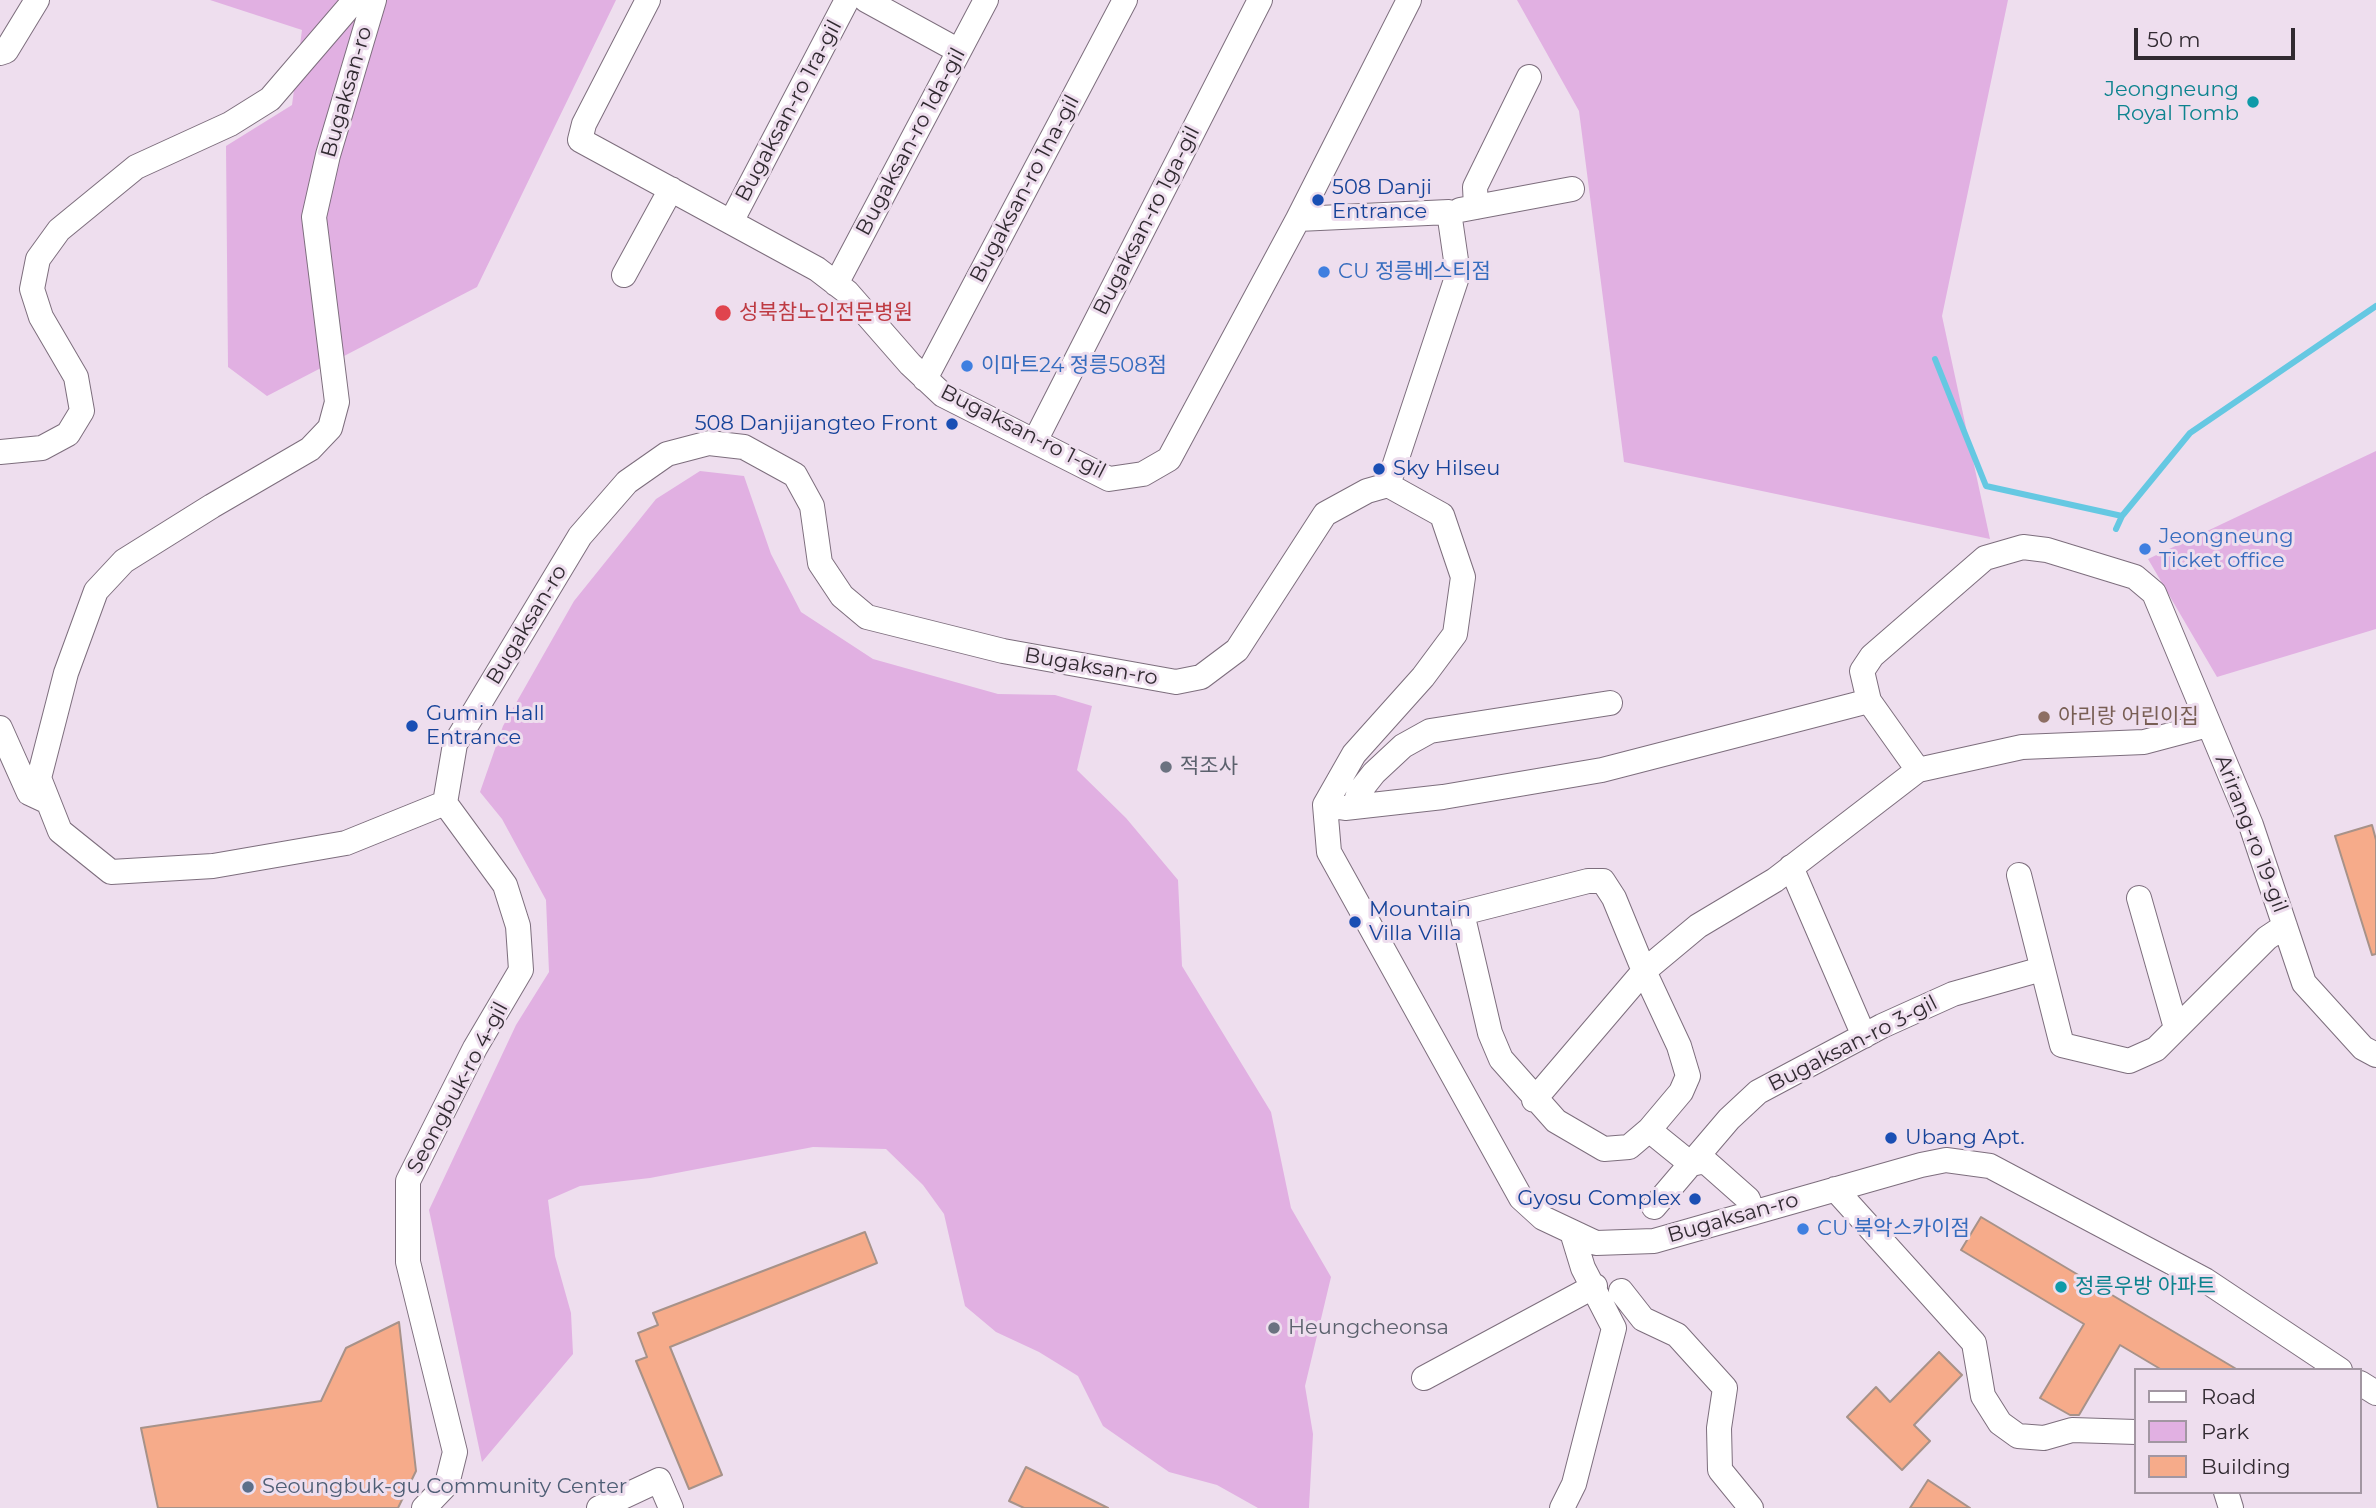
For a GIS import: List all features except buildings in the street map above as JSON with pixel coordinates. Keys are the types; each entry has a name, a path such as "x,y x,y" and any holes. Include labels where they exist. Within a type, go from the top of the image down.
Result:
{"street":[{"path":"0,54 6,51 37,0"},
{"path":"0,452 41,448 68,434 82,411 76,377 41,317 32,289 38,259 59,230 136,167 230,124 270,99 355,0"},
{"name":"Bugaksan-ro","path":"374,0 328,155 314,217 337,402 330,428 310,449 124,561 96,591 66,673 39,778 61,831 111,872 213,866 346,843 445,803 455,744 580,536 627,482 667,454 709,443 744,447 795,475 812,506 820,564 842,596 867,617 1003,651 1176,682 1200,677 1237,650 1325,514 1367,491 1388,485"},
{"name":"Bugaksan-ro 1-gil","path":"648,0 584,124 580,140 817,269 836,284 943,395 1109,479 1143,474 1169,459 1298,219 1409,0"},
{"name":"Bugaksan-ro 1ra-gil","path":"731,222 847,0"},
{"path":"866,0 959,51"},
{"name":"Bugaksan-ro 1da-gil","path":"836,284 986,0"},
{"name":"Bugaksan-ro 1na-gil","path":"925,379 1125,0"},
{"name":"Bugaksan-ro 1ga-gil","path":"1035,441 1260,0"},
{"path":"1476,207 1475,187 1529,76"},
{"path":"624,275 671,189"},
{"path":"1298,219 1449,212 1572,189"},
{"path":"1449,212 1458,274 1388,485 1442,514 1463,577 1455,634 1423,677 1354,754 1325,805 1354,807 1443,797 1602,770 1869,701"},
{"name":"Arirang-ro 19-gil","path":"1918,770 1869,701 1862,671 1872,656 1986,558 2023,547 2048,550 2135,577 2154,593 2251,825 2304,983 2363,1048 2376,1055"},
{"path":"1354,807 1359,792 1374,773 1403,746 1430,730 1610,703"},
{"path":"1534,1100 1644,971 1698,926 1791,867 1918,770 2022,747 2144,742 2208,725"},
{"path":"0,728 29,793 49,803"},
{"name":"Seongbuk-ro 4-gil","path":"424,1508 446,1484 455,1452 408,1262 408,1181 475,1048 521,970 518,926 505,885 445,803"},
{"name":"Bugaksan-ro","path":"1325,805 1329,852 1521,1198 1543,1218 1596,1243 1654,1241 1946,1160 1990,1166 2205,1280 2337,1368"},
{"path":"1791,867 1864,1036"},
{"path":"2019,874 2062,1045 2129,1061 2156,1049 2267,938 2285,926"},
{"path":"1588,881 1603,881 1614,898 1644,971 1679,1046 1688,1076 1681,1092 1649,1130 1629,1147 1604,1149 1556,1121 1534,1100 1501,1059 1490,1034 1462,914 1588,881"},
{"path":"2139,898 2176,1028"},
{"name":"Bugaksan-ro 3-gil","path":"1654,1207 1729,1119 1758,1092 1864,1036 1954,995 2042,969"},
{"path":"1649,1130 1691,1164 1705,1161 1748,1199 1753,1213"},
{"path":"1835,1189 1974,1343 1983,1396 2000,1423 2018,1436 2044,1438 2072,1430 2134,1432"},
{"path":"1562,1508 1574,1484 1614,1328 1595,1286 1583,1268 1572,1232"},
{"path":"1424,1378 1595,1286"},
{"path":"1621,1291 1643,1319 1677,1335 1725,1388 1719,1428 1720,1470 1751,1508"},
{"path":"599,1508 659,1480 671,1508"}],"green space":[{"path":"210,0 616,0 477,287 267,396 228,367 226,146 292,105 302,30"},
{"path":"1517,0 2008,0 1942,316 1990,539 1624,462 1579,111"},
{"path":"2376,451 2376,629 2217,677 2148,559"},
{"path":"700,471 744,476 771,554 801,612 873,659 998,694 1055,695 1092,706 1077,770 1126,818 1178,880 1182,966 1271,1112 1291,1208 1331,1277 1305,1386 1313,1434 1309,1508 1258,1508 1217,1485 1169,1472 1103,1426 1078,1376 1039,1352 996,1332 965,1306 944,1214 923,1185 886,1149 813,1147 650,1178 580,1186 548,1200 555,1256 571,1313 573,1354 482,1462 429,1210 516,1025 549,972 546,900 502,819 480,792 503,726 574,601 656,499"}],"waterway":[{"path":"2116,529 2122,516 2190,433 2376,306"},
{"path":"1935,359 1986,486 2122,516"}],"place":[{"name":"Jeongneung Royal Tomb","path":"2253,102"},
{"name":"508 Danji Entrance","path":"1318,200"},
{"name":"CU 정릉베스티점","path":"1324,272"},
{"name":"성북참노인전문병원","path":"723,313"},
{"name":"이마트24 정릉508점","path":"967,366"},
{"name":"508 Danjijangteo Front","path":"952,424"},
{"name":"Sky Hilseu","path":"1379,469"},
{"name":"Jeongneung Ticket office","path":"2145,549"},
{"name":"아리랑 어린이집","path":"2044,717"},
{"name":"Gumin Hall Entrance","path":"412,726"},
{"name":"적조사","path":"1166,767"},
{"name":"Mountain Villa Villa","path":"1355,922"},
{"name":"Ubang Apt.","path":"1891,1138"},
{"name":"Gyosu Complex","path":"1695,1199"},
{"name":"CU 북악스카이점","path":"1803,1229"},
{"name":"정릉우방 아파트","path":"2061,1287"},
{"name":"Heungcheonsa","path":"1274,1328"},
{"name":"Seoungbuk-gu Community Center","path":"248,1487"}]}
